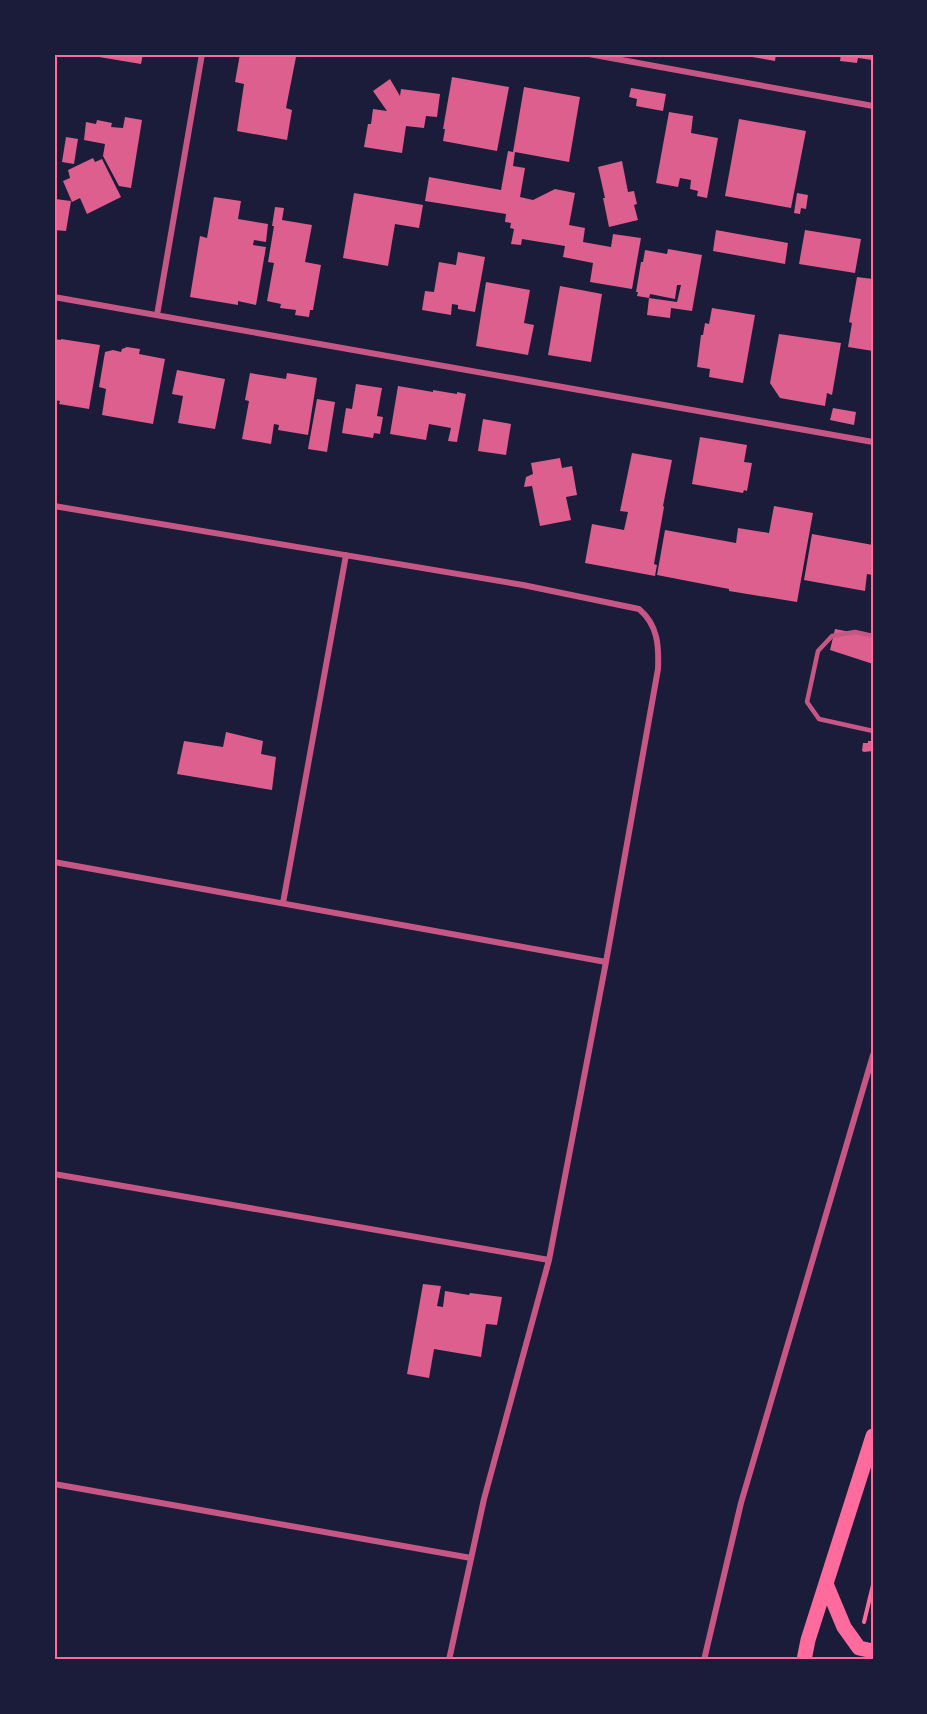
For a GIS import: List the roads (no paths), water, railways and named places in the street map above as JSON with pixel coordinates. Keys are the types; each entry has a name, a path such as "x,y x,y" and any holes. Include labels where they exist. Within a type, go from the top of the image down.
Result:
{"main road":[{"path":"804,1660 808,1640 873,1436"},
{"path":"826,1584 844,1628 859,1648 873,1651"}],"street":[{"path":"157,315 202,54"},
{"path":"589,54 873,106"},
{"path":"54,297 873,442"},
{"path":"54,506 523,585 639,609 647,616 658,640 658,669 606,962 549,1260 484,1499 449,1660"},
{"path":"283,903 346,555"},
{"path":"54,862 606,962"},
{"path":"704,1660 741,1503 873,1055"},
{"path":"54,1174 549,1260"},
{"path":"54,1484 471,1558"}],"lane":[{"path":"873,636 855,632 832,636 818,651 807,702 819,719 873,731"}]}
